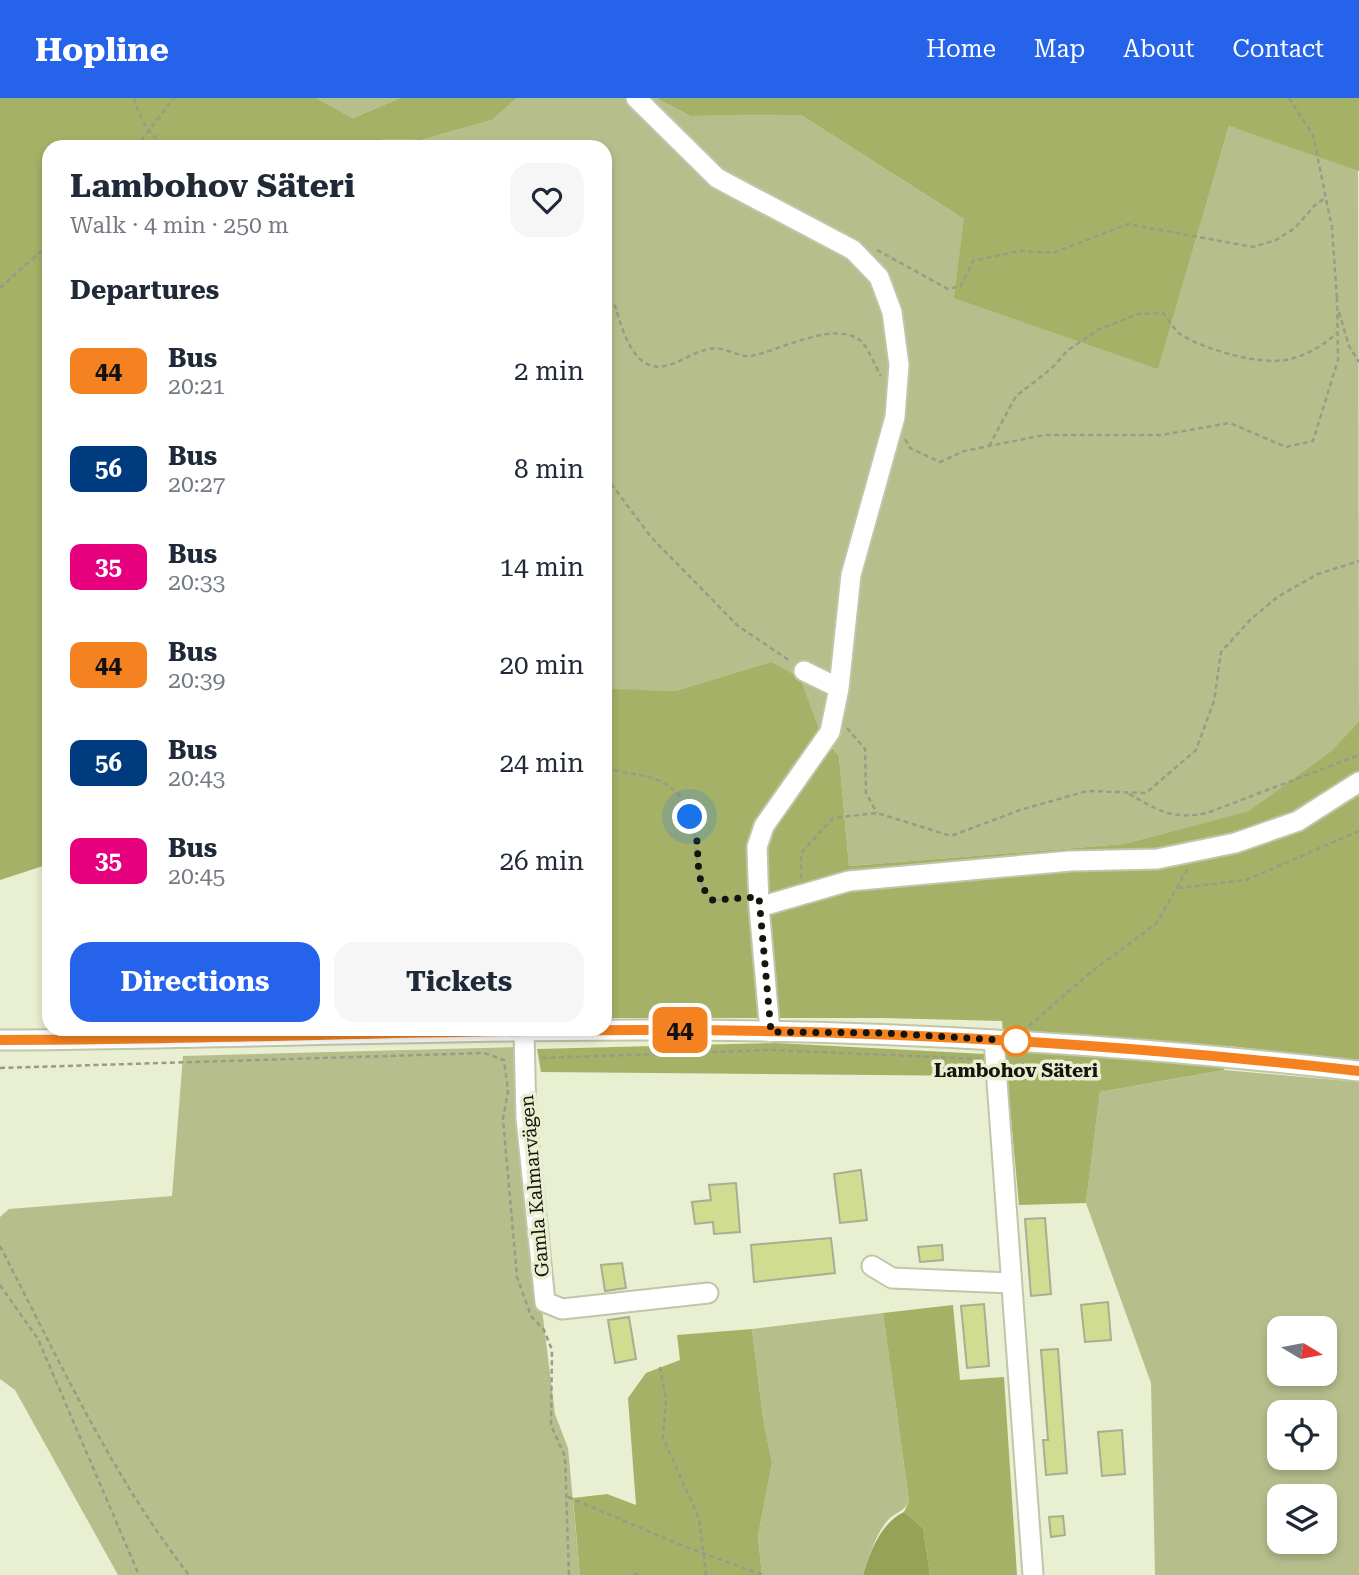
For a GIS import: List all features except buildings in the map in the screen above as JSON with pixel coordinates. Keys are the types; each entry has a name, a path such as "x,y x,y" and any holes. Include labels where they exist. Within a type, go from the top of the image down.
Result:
{"street":[{"path":"636,98 717,178 853,250 879,277 892,312 899,365 895,417 852,575 839,688 830,732 764,826 757,847 759,902 771,1032"},
{"path":"804,671 839,688"},
{"path":"759,902 849,881 1070,861 1157,859 1235,843 1297,821 1359,782"},
{"path":"612,1031 884,1033 1359,1071"},
{"path":"0,1040 233,1036"},
{"name":"Gamla Kalmarvägen","path":"524,1036 526,1118 545,1301 562,1309 708,1293"},
{"path":"994,1040 1033,1575"},
{"path":"872,1266 892,1278 1011,1283"}],"path":[{"path":"134,98 139,117 148,132 157,140"},
{"path":"142,140 174,98"},
{"path":"1289,98 1313,135 1332,228 1340,323 1359,362"},
{"path":"861,259 872,248 948,289 961,286 973,261 1020,251 1053,253 1128,224 1253,247 1276,240 1296,228 1314,206 1325,198"},
{"path":"0,288 42,250"},
{"path":"895,417 910,449 940,462 964,451 1044,435 1161,435 1230,423 1286,447 1313,441 1338,360 1337,297"},
{"path":"612,304 615,306 626,338 640,360 654,367 712,348 747,356 824,334 853,337 863,343 881,377 891,385 897,384"},
{"path":"989,446 1016,396 1051,369 1068,350 1098,330 1138,314 1163,313 1179,333 1235,355 1263,361 1290,359 1322,346 1338,333"},
{"path":"612,485 650,537 738,626 804,671"},
{"path":"798,886 802,875 801,853 833,818 877,813 951,836 1020,810 1087,792 1146,793 1196,750 1214,701 1222,652 1251,619 1279,596 1318,574 1359,561"},
{"path":"834,712 865,749 866,793 877,813"},
{"path":"1126,793 1172,816 1184,817 1207,813 1359,755"},
{"path":"612,769 661,781 672,788 696,830 698,876 702,891 712,900 759,902"},
{"path":"1022,1042 1028,1028 1038,1017 1092,971 1156,924 1178,888 1246,880 1359,831"},
{"path":"0,1068 484,1053 504,1060 772,1050 994,1060"},
{"path":"504,1060 508,1091 503,1119 517,1277 531,1316 544,1330 552,1350 551,1425 565,1457 569,1575"},
{"path":"0,1246 97,1437 160,1538 189,1575"},
{"path":"0,1285 38,1339 139,1575"},
{"path":"660,1367 666,1399 663,1438 699,1518 706,1575"},
{"path":"566,1497 763,1575"},
{"path":"633,1575 638,1573"}],"shaded area":[{"path":"0,98 316,98 353,118 400,98 517,98 492,120 421,140 42,140 42,866 0,880"},
{"path":"316,98 400,98 353,118"},
{"path":"517,98 656,98 690,116 801,115 964,219 1158,368 1229,126 1358,169 1359,721 1331,751 1250,811 1124,844 849,866 839,756 771,662 675,691 612,691 612,140 421,140 492,120"},
{"path":"656,98 1359,98 1359,171 1229,126 1158,369 954,298 964,219 801,115 690,116"},
{"path":"771,662 800,678 820,732 839,756 849,866 1124,844 1249,811 1331,751 1359,721 1359,1060 1228,1046 1224,1070 1100,1092 1086,1203 1019,1205 1002,1021 612,1018 612,690 675,691"},
{"path":"776,1043 985,1054 986,1076 541,1072 537,1049"},
{"path":"517,1047 519,1124 555,1414 568,1448 580,1575 118,1575 15,1390 0,1379 0,1217 9,1209 172,1196 183,1056"},
{"path":"1224,1070 1359,1082 1359,1575 1155,1575 1151,1383 1086,1203 1100,1092"},
{"path":"953,1305 960,1380 1004,1377 1017,1575 930,1575 923,1528 904,1512 909,1501 883,1313"},
{"path":"883,1313 909,1501 881,1530 863,1575 762,1575 758,1536 772,1463 763,1418 752,1329"},
{"path":"752,1329 763,1418 772,1463 758,1536 762,1575 580,1575 573,1498 607,1494 636,1505 628,1398 646,1373 680,1360 677,1335"},
{"path":"904,1512 923,1528 930,1575 863,1575 873,1547 883,1530"}],"bus line":[{"name":"44","path":"612,1031 884,1033 1109,1048 1359,1071"},
{"name":"44","path":"0,1040 246,1036"}],"place":[{"name":"Lambohov Säteri","path":"1016,1041"}],"route":[{"path":"690,817 696,830 698,876 702,891 712,900 759,897 771,1032 884,1033 1016,1041"}]}
